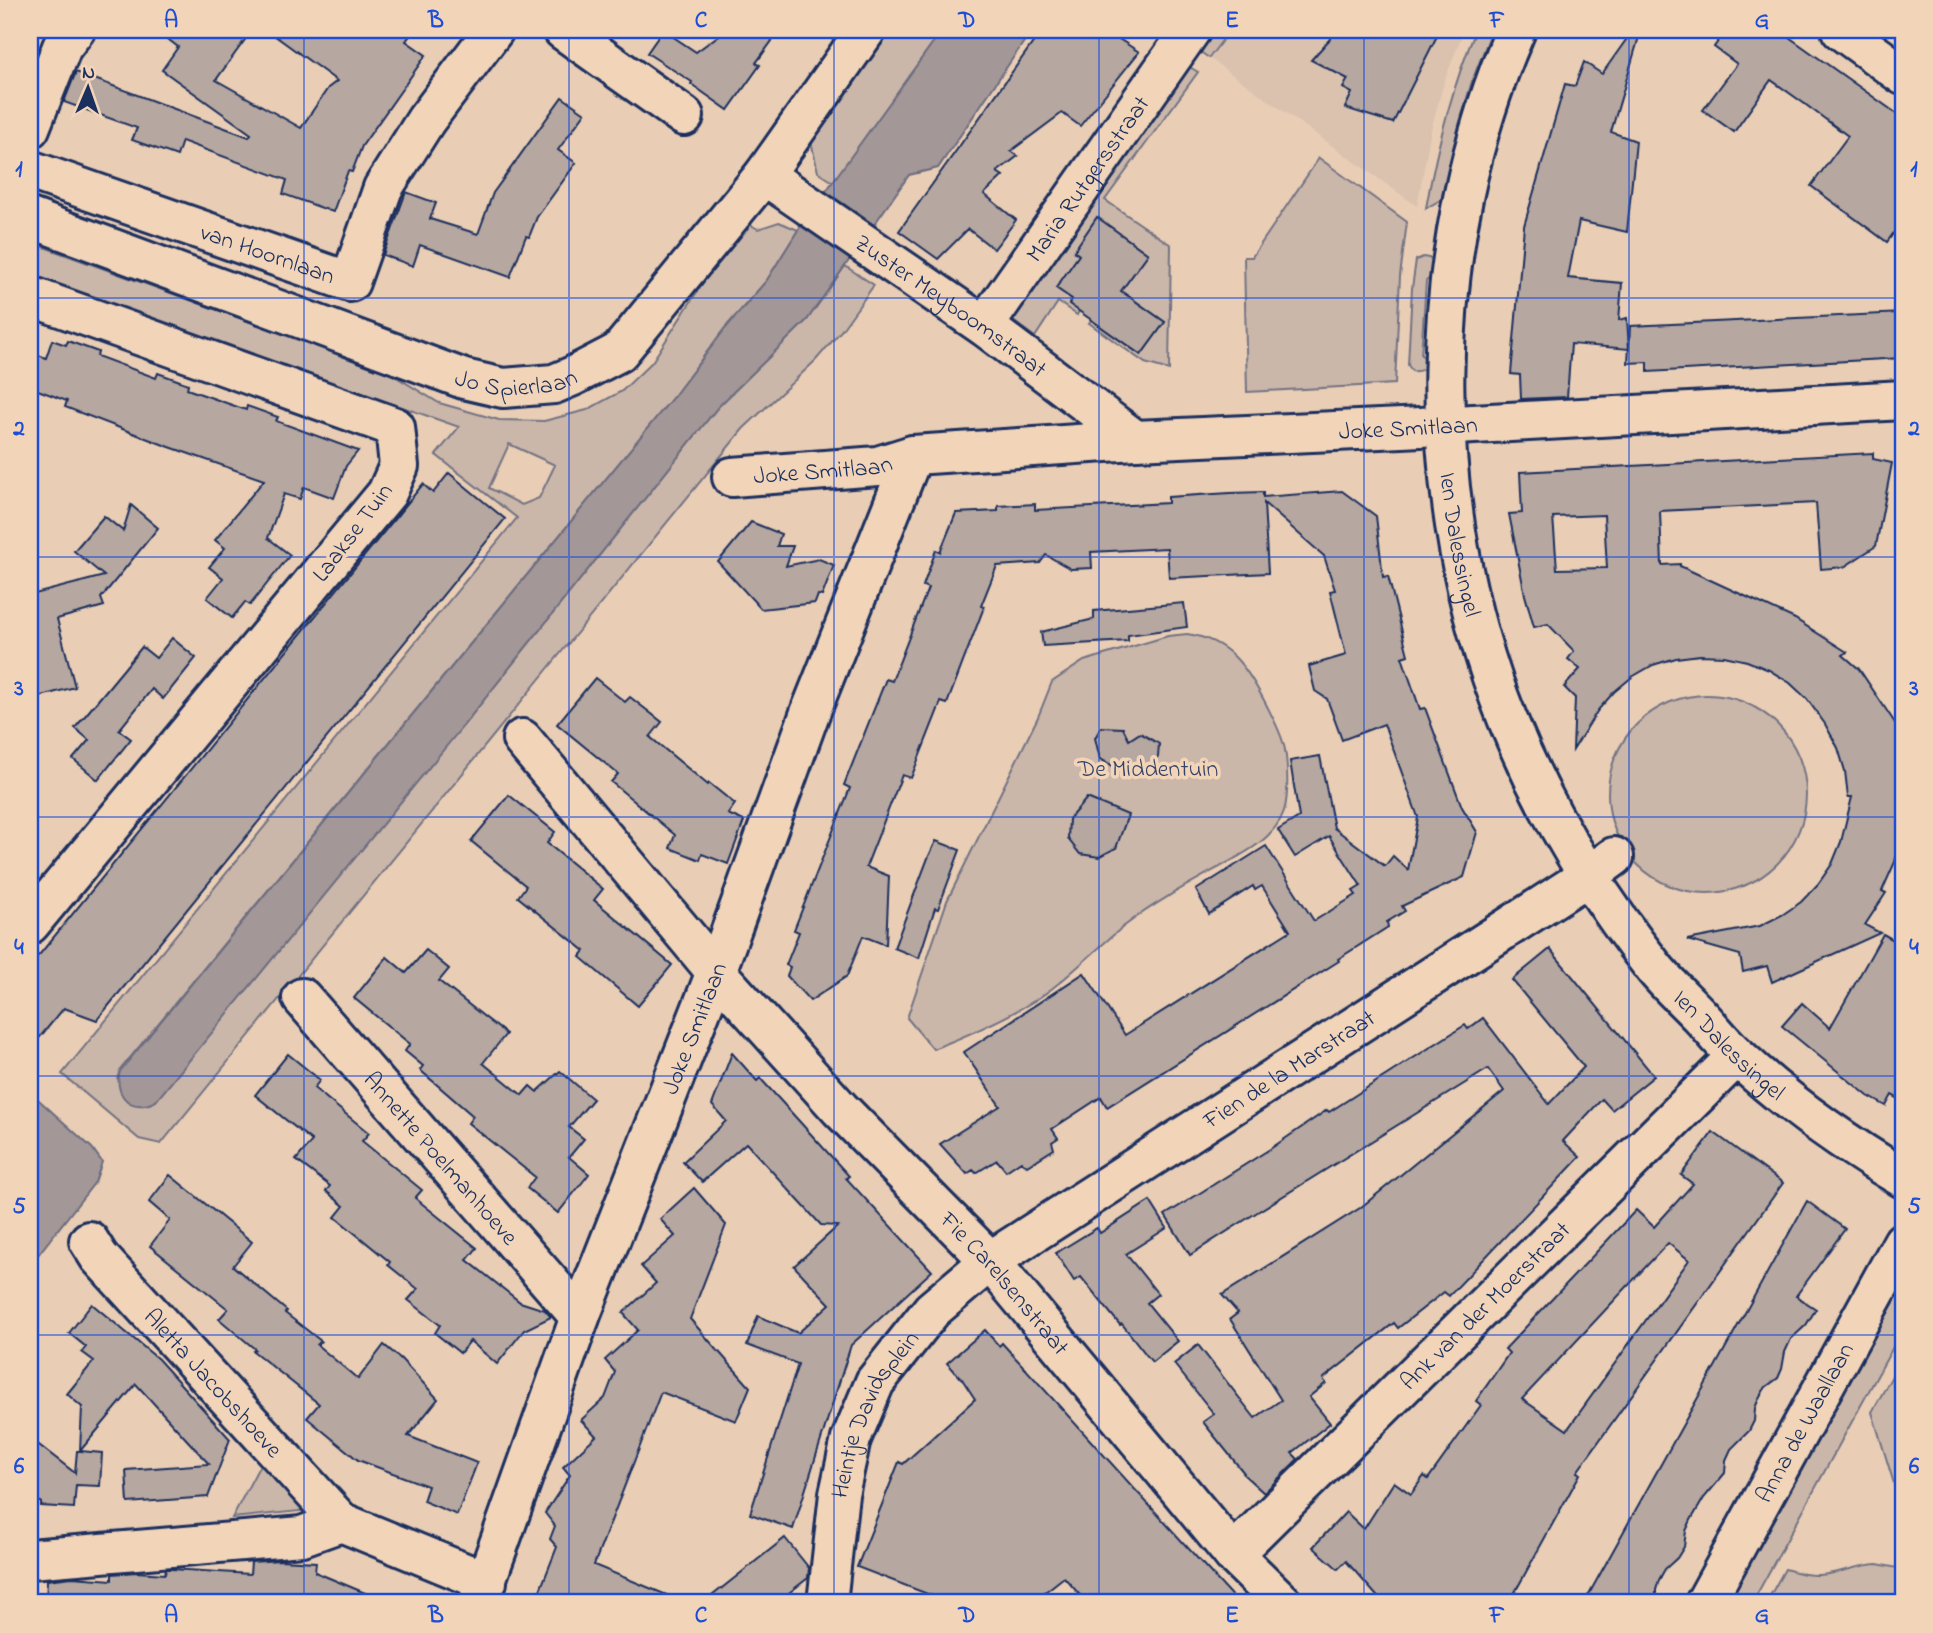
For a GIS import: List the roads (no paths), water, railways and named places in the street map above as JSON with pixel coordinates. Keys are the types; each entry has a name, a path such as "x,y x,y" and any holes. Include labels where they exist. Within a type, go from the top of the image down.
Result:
{"street":[{"path":"30,128 62,47 75,30"},
{"name":"van Hoornlaan","path":"30,170 350,282 383,188 426,120 494,30"},
{"path":"563,30 684,116"},
{"name":"Jo Spierlaan","path":"30,218 464,379 503,388 554,384 619,352 764,175 866,30"},
{"name":"Maria Rutgersstraat","path":"984,326 1191,30"},
{"name":"Ien Dalessingel","path":"1516,30 1484,117 1473,157 1456,238 1446,331 1445,425 1452,505 1466,584 1506,716 1529,769 1601,867 1657,971 1737,1056 1797,1107 1861,1153 1903,1178"},
{"path":"1841,30 1903,75"},
{"name":"Zuster Meyboomstraat","path":"764,175 984,326 1135,440"},
{"name":"Laakse Tuin","path":"30,296 395,427 399,466 387,493 30,924"},
{"name":"Joke Smitlaan","path":"732,477 878,466 913,455 1135,440 1903,400"},
{"name":"Joke Smitlaan","path":"482,1593 580,1317 716,972 810,713 913,455"},
{"name":"Fie Carelsenstraat","path":"522,740 716,972 841,1109 990,1261 1233,1554 1283,1603"},
{"name":"Fien de la Marstraat","path":"990,1261 1601,867"},
{"name":"Annette Poelmanhoeve","path":"302,998 580,1317"},
{"name":"Ank van der Moerstraat","path":"1233,1554 1737,1056"},
{"name":"Aletta Jacobshoeve","path":"89,1241 99,1257 341,1522 482,1593"},
{"name":"Anna de Waallaan","path":"1705,1603 1903,1241"},
{"name":"Heintje Davidsplein","path":"827,1603 839,1494 851,1439 875,1382 932,1310 990,1261"},
{"path":"30,1559 302,1536 341,1522"}],"park label":[{"name":"De Middentuin","path":"1148,768"}]}
